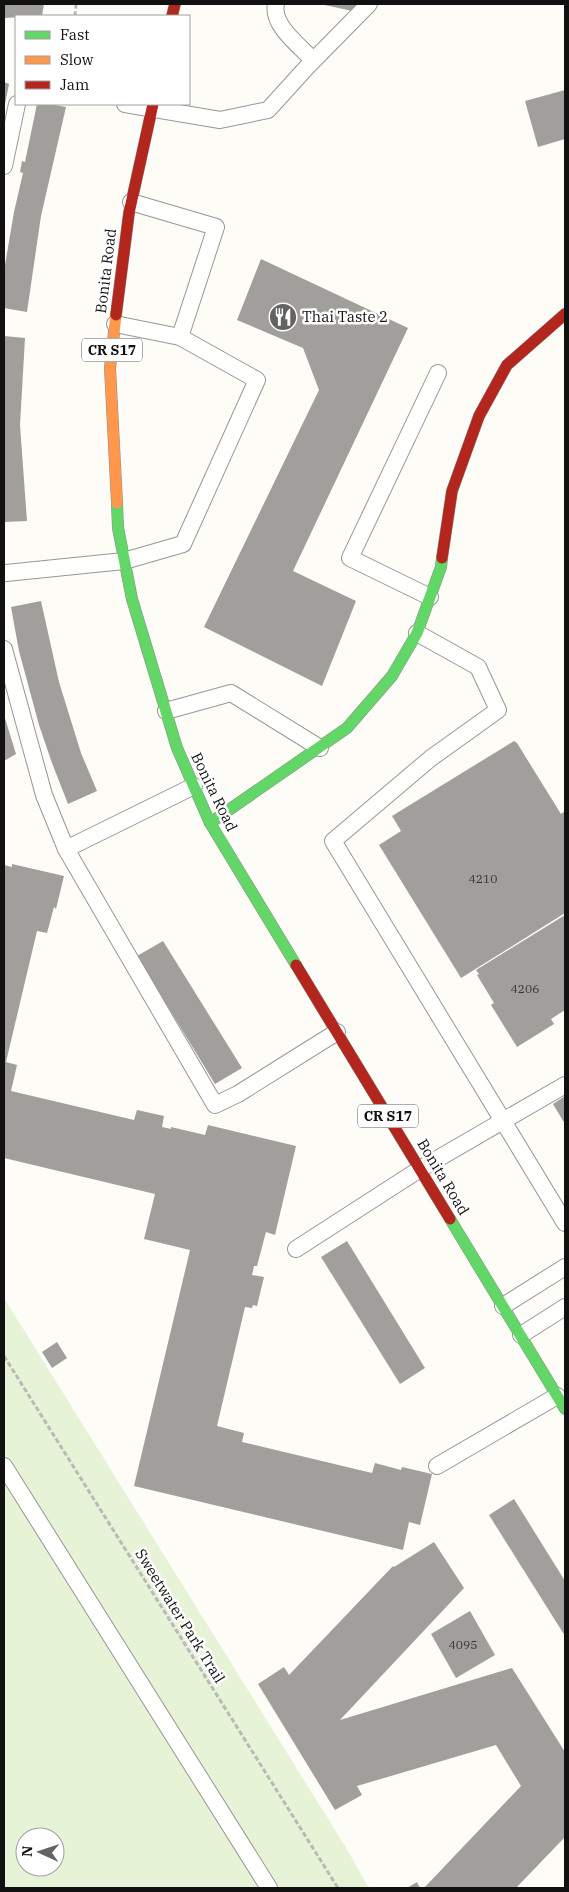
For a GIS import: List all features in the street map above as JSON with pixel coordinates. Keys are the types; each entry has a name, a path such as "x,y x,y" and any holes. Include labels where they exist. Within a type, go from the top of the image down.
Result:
{"main road":[{"name":"Bonita Road","path":"152,106 131,202 110,368 118,528 132,599 177,748 210,823 561,1403"},
{"path":"210,823 348,728 392,676 417,633 441,567 452,491 479,416 507,365 565,314"}],"lane":[{"path":"276,4 275,8 280,24 313,60"},
{"path":"138,105 220,120 268,110 313,60 368,4"},
{"path":"4,166 17,105"},
{"path":"131,202 216,227 180,337"},
{"path":"4,574 124,561 183,544 257,380 180,337 115,324"},
{"path":"430,597 350,558 438,373"},
{"path":"417,633 478,667 498,710 430,758 333,841 565,1224"},
{"path":"4,649 44,795 66,849 215,1105 238,1094 337,1032"},
{"path":"166,711 231,693 320,748"},
{"path":"66,849 194,786"},
{"path":"296,1249 420,1169 565,1085"},
{"path":"503,1306 565,1267"},
{"path":"520,1335 565,1307"},
{"path":"437,1466 561,1403"},
{"path":"4,1466 269,1888"}],"path":[{"name":"Sweetwater Park Trail","path":"4,1356 338,1888"}],"green space":[{"path":"4,1298 345,1846 369,1888 4,1888"}],"building":[{"path":"4,4 44,4 42,15 15,15 15,17 4,18"},
{"path":"320,4 359,4 357,12"},
{"path":"4,82 9,84 5,104 4,104"},
{"path":"565,90 565,139 538,147 525,101"},
{"path":"37,105 66,107 41,216 27,312 4,308 4,271 23,173 20,172 22,161 25,162"},
{"path":"261,259 408,328 293,571 356,601 322,686 204,627 319,390 303,348 237,320"},
{"path":"4,336 25,338 20,425 27,521 4,522"},
{"path":"41,601 59,682 81,753 97,791 68,804 39,725 19,651 11,607"},
{"path":"4,715 16,754 4,761"},
{"path":"514,741 561,814 565,811 565,913 461,978 379,845 401,831 392,816"},
{"path":"12,864 64,876 56,909 54,907 47,933 37,931 6,1062 17,1065 11,1091 134,1120 137,1110 164,1116 162,1127 171,1129 171,1127 205,1135 208,1125 296,1146 275,1235 266,1232 257,1266 254,1266 252,1275 264,1277 257,1306 253,1305 252,1308 245,1307 217,1426 244,1433 242,1442 372,1473 375,1463 401,1470 402,1467 432,1474 420,1525 409,1522 403,1550 134,1486 190,1250 144,1239 155,1194 4,1158 4,865 12,867"},
{"path":"565,915 565,1010 551,1019 554,1024 517,1047 491,1005 494,1003 477,975 479,974 476,970"},
{"path":"163,941 242,1068 215,1084 137,956"},
{"path":"565,1096 565,1124 553,1104"},
{"path":"347,1241 425,1368 400,1384 321,1257"},
{"path":"57,1342 67,1358 52,1368 42,1352"},
{"path":"514,1499 565,1581 565,1636 489,1515"},
{"path":"434,1542 464,1588 340,1720 512,1668 565,1752 565,1837 516,1888 424,1888 521,1786 496,1745 357,1786 362,1795 335,1810 258,1684 284,1667 289,1675 393,1566"},
{"path":"470,1611 495,1655 456,1678 431,1634"},
{"path":"417,1882 420,1888 407,1888"}],"traffic: fast":[{"path":"117,503 118,528 132,599 177,748 210,823 296,965"},
{"path":"210,823 347,728 392,676 417,633 441,567 442,558"},
{"path":"450,1219 565,1409"}],"traffic: slow":[{"path":"116,315 110,368 117,503"}],"traffic: jam":[{"path":"172,15 175,4"},
{"path":"116,315 129,213 153,105"},
{"path":"442,558 452,491 479,416 507,365 565,314"},
{"path":"296,965 450,1219"}],"place":[{"name":"Thai Taste 2","path":"283,317"}]}
